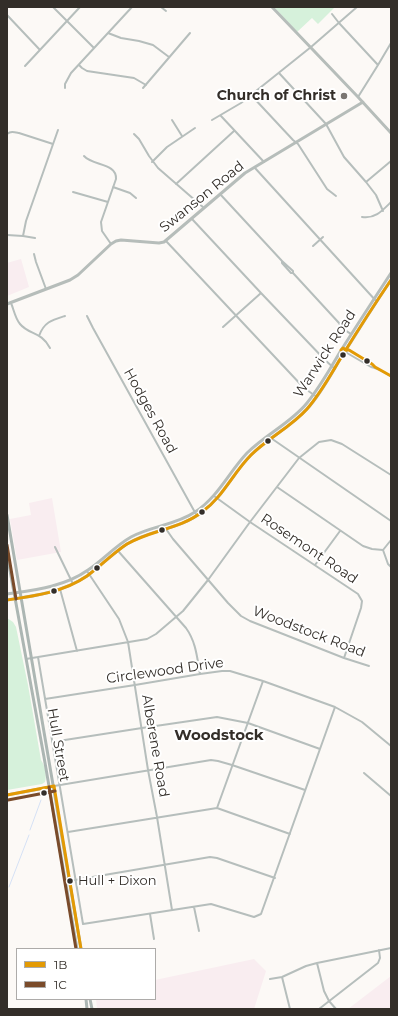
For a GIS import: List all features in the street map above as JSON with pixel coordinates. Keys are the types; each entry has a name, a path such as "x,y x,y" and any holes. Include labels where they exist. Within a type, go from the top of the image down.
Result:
{"main road":[{"path":"272,7 391,133"},
{"name":"Swanson Road","path":"111,244 120,240 159,243 166,241 246,173 363,102"},
{"path":"7,304 73,279 111,244"},
{"name":"Warwick Road","path":"353,336 391,273"},
{"name":"Warwick Road","path":"216,497 245,461 257,449 300,416 317,397 344,349 391,280"},
{"name":"Warwick Road","path":"7,594 46,588 71,579 87,571 122,543 140,532 181,520 208,508 243,458 254,447 301,410 333,367"},
{"name":"Warwick Road","path":"7,600 32,596 74,584 127,544 142,536 179,525 196,514"},
{"name":"Hull Street","path":"7,515 81,948"},
{"name":"Hull Street","path":"7,554 77,948"},
{"path":"7,795 54,786"}],"street":[{"path":"53,7 94,48"},
{"path":"25,66 80,7"},
{"path":"65,88 65,84 78,65 132,7"},
{"path":"161,7 166,11"},
{"path":"212,120 221,116 251,95 311,47 357,7"},
{"path":"332,14 378,65"},
{"path":"7,15 40,50"},
{"path":"108,33 121,38 153,45 169,57"},
{"path":"143,88 190,33"},
{"path":"358,97 391,43"},
{"path":"78,65 87,70 134,78 146,85"},
{"path":"279,73 326,124 344,157 376,195 383,211"},
{"path":"251,95 298,144 327,189 336,196"},
{"path":"221,116 264,162"},
{"path":"172,120 182,136"},
{"path":"152,162 167,147 195,128"},
{"path":"23,236 26,221 58,130"},
{"path":"176,184 234,131"},
{"path":"7,134 14,132 19,133 53,144"},
{"path":"134,134 140,139 152,162 161,172 204,208"},
{"path":"84,156 88,160 110,167 114,170 116,176 101,226 104,234 111,244"},
{"path":"366,182 391,161"},
{"path":"254,168 377,302"},
{"path":"113,187 130,193 136,198"},
{"path":"73,192 108,202"},
{"path":"220,194 282,261 291,273 293,273 345,330 353,336"},
{"path":"362,217 371,218 383,211 391,202"},
{"path":"192,218 261,293 333,367"},
{"path":"7,235 35,238"},
{"path":"313,246 323,237"},
{"path":"166,241 304,388 317,397"},
{"path":"34,254 47,290"},
{"path":"223,327 261,293"},
{"path":"11,303 20,325 45,340 50,348"},
{"path":"39,336 42,328 46,324 52,320 65,316"},
{"name":"Hodges Road","path":"87,316 196,514"},
{"path":"344,349 350,350 391,376"},
{"path":"268,436 391,521"},
{"path":"26,659 146,639 156,634 183,611 299,458 319,442 331,440 342,444 391,475"},
{"path":"277,487 363,546 372,550 383,550"},
{"name":"Rosemont Road","path":"216,497 250,522 358,594 362,601 361,608 344,658"},
{"name":"Woodstock Road","path":"164,525 173,539 241,616 250,621 344,658 369,666"},
{"path":"315,565 340,530"},
{"path":"383,550 391,540"},
{"path":"54,547 74,584"},
{"path":"119,550 186,628 193,641 197,654 200,674"},
{"path":"383,550 388,564 391,567"},
{"name":"Alberene Road","path":"87,571 119,619 128,642 148,770 158,817 172,910"},
{"path":"60,589 77,651"},
{"path":"38,657 83,924 211,904 254,917 259,915 262,912 275,878 334,707"},
{"name":"Circlewood Drive","path":"45,699 200,674 230,671 263,681 334,707 362,722 391,746"},
{"path":"217,808 263,681"},
{"path":"52,742 217,717 248,722 320,749"},
{"path":"54,786 211,760 232,765 305,790"},
{"path":"364,773 391,796"},
{"path":"67,832 217,808 290,834"},
{"path":"75,880 213,857 275,878"},
{"path":"194,907 199,931"},
{"path":"150,914 154,939"},
{"path":"270,979 282,977 306,966 317,963 391,948"},
{"path":"319,1009 378,963 380,958 380,950"},
{"path":"317,963 324,991 329,1001 336,1009"},
{"path":"282,977 290,1009"}],"shaded area":[{"path":"21,259 29,287 7,296 7,263"},
{"path":"52,498 61,552 17,560 10,519 31,515 29,503"},
{"path":"254,959 266,971 254,1009 97,1009 96,1000 156,1000 156,980"},
{"path":"391,976 391,1009 348,1009"}],"green space":[{"path":"274,7 335,7 318,24 312,18 297,32"},
{"path":"7,618 13,622 16,627 41,760 45,768 46,777 45,782 42,784 7,790"}],"waterway":[{"path":"30,830 41,800"},
{"path":"9,887 29,835"}],"transit line":[{"name":"1B","path":"7,600 39,595 69,586 87,576 127,544 146,535 175,526 202,512 216,499 251,455 294,421 312,403 391,280"},
{"name":"1B","path":"341,350 343,348 349,350 391,376"},
{"name":"1C","path":"7,545 16,599"},
{"name":"1B","path":"7,795 54,786 81,948"},
{"name":"1C","path":"49,787 76,948"},
{"name":"1C","path":"8,800 55,791"}],"place":[{"name":"Church of Christ","path":"344,96"},
{"name":"Hull + Dixon","path":"70,881"}],"district":[{"name":"Woodstock","path":"219,736"}]}
